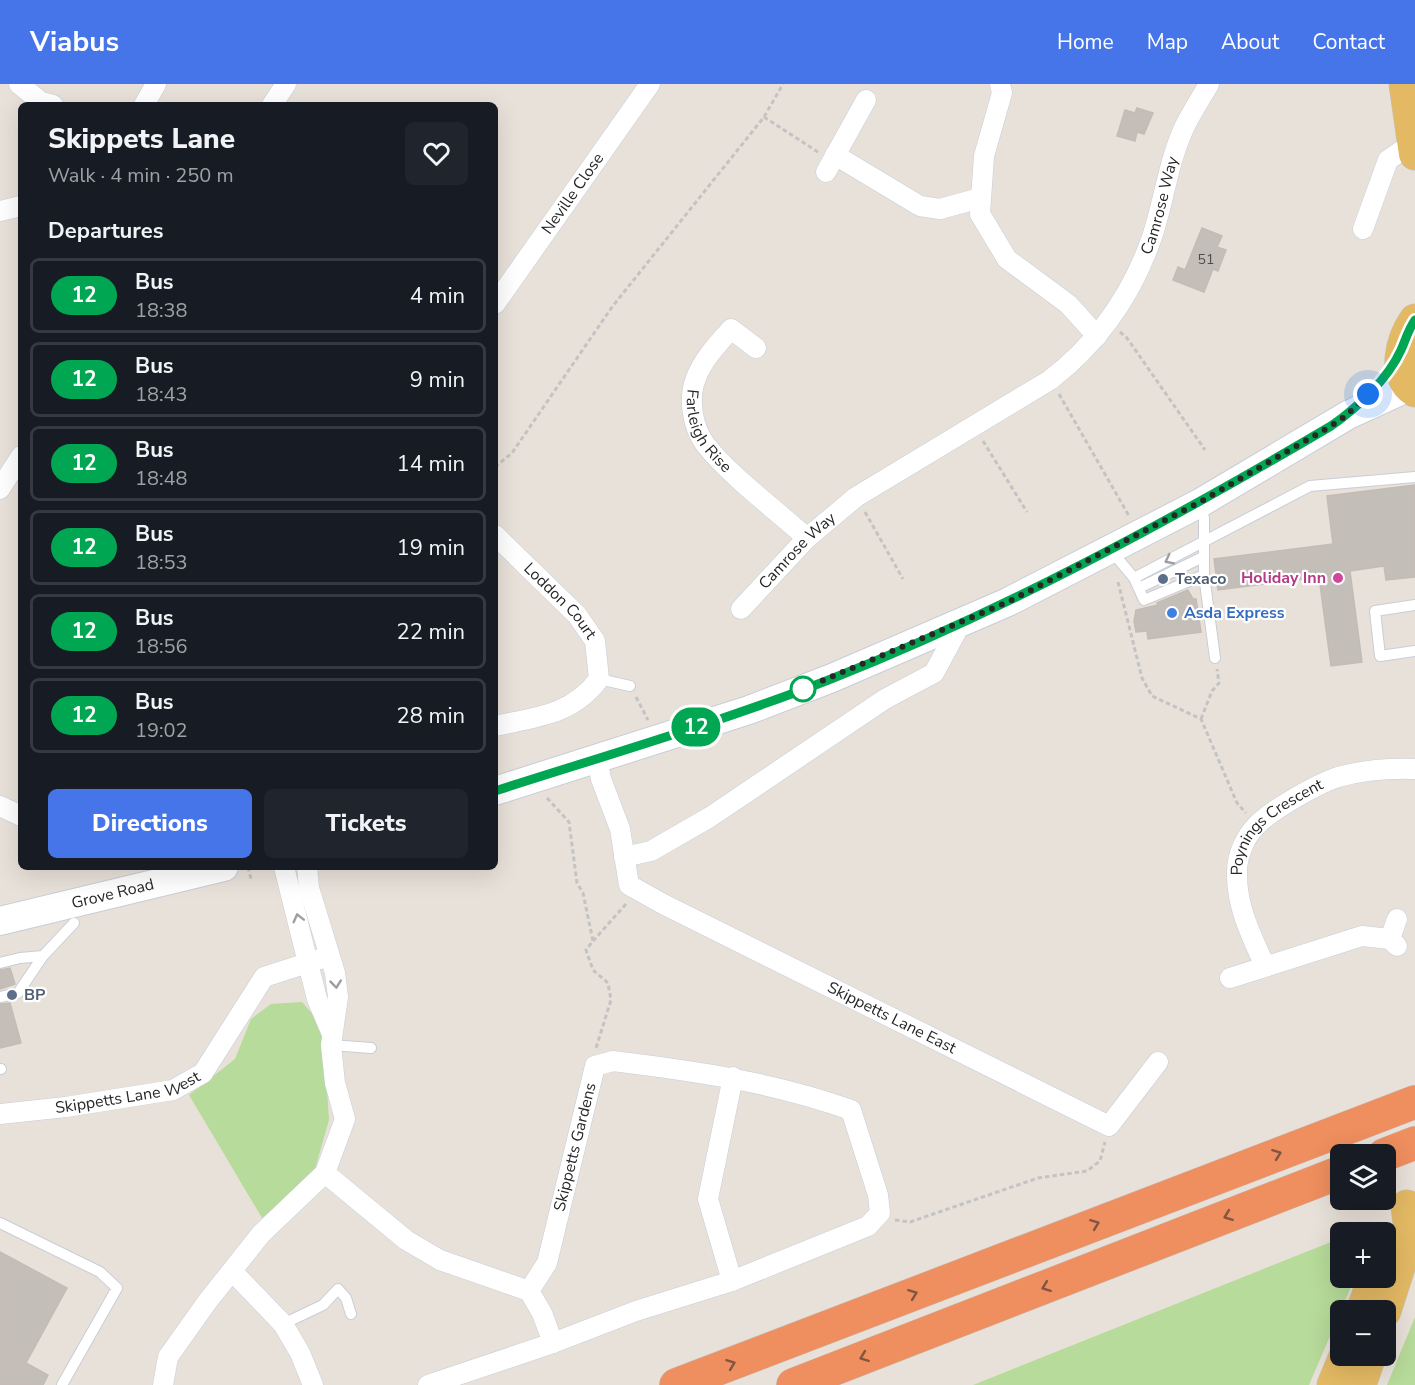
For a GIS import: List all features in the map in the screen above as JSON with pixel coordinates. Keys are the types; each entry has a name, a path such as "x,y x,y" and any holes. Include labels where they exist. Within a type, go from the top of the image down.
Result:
{"highway":[{"path":"676,1385 1415,1102"},
{"path":"1396,1150 1415,1143"},
{"path":"793,1385 1330,1176"}],"main road":[{"path":"1405,84 1414,150"},
{"path":"1412,389 1401,367 1401,351 1406,334 1415,320"},
{"path":"1396,1262 1410,1233 1411,1195"},
{"path":"1333,1385 1341,1366"},
{"path":"1360,1385 1367,1366"}],"street":[{"path":"19,84 41,102"},
{"path":"146,102 156,84"},
{"path":"274,102 286,84"},
{"name":"Neville Close","path":"498,300 650,84"},
{"path":"1000,84 1002,93 984,156 980,214 1007,259 1102,329"},
{"name":"Camrose Way","path":"741,609 807,538 856,497 973,424 1050,380 1076,360 1102,329 1132,285 1152,237 1164,184 1184,128 1209,84"},
{"path":"866,100 831,163 920,206 940,208 980,198"},
{"path":"1363,229 1388,160 1404,149 1414,150"},
{"path":"0,211 18,207"},
{"name":"Farleigh Rise","path":"756,348 731,329 709,354 695,379 693,420 705,443 720,460 807,538"},
{"path":"1347,415 1380,381 1401,351"},
{"path":"498,790 749,710 832,678 1008,602 1200,502 1347,415 1412,389"},
{"path":"0,489 12,459"},
{"name":"Loddon Court","path":"498,538 577,615 595,641 599,679"},
{"path":"624,857 651,852 710,817 885,699 934,673 962,621"},
{"path":"498,725 558,712 586,696 599,679"},
{"path":"597,758 601,779 620,829 629,885 638,890"},
{"name":"Poynings Crescent","path":"1265,966 1242,915 1236,870 1244,843 1256,825 1317,786 1338,777 1362,772 1415,769"},
{"path":"0,806 18,815"},
{"name":"Grove Road","path":"0,921 212,870"},
{"path":"163,1385 168,1357 232,1270 261,1234 325,1173 345,1119 335,1083 331,1040 317,999 285,870"},
{"path":"307,870 309,888 335,973 338,997 331,1040"},
{"name":"Skippetts Lane East","path":"638,890 1110,1126"},
{"path":"1230,978 1362,936 1393,942 1397,919"},
{"name":"Skippetts Lane West","path":"0,1114 66,1107 173,1090 203,1074 264,977 329,956"},
{"name":"Skippetts Gardens","path":"529,1291 547,1263 595,1066 613,1061 733,1077 816,1097 851,1110 878,1195 880,1213"},
{"path":"1110,1126 1158,1062"},
{"path":"732,1281 708,1199 733,1077"},
{"path":"325,1173 406,1240 440,1260 529,1291 542,1313 553,1343"},
{"path":"428,1385 553,1343 636,1311 732,1281 868,1226 880,1213"},
{"path":"232,1270 283,1324 300,1353 313,1385"}],"lane":[{"path":"1136,583 1203,543 1310,486 1415,477"},
{"path":"1200,502 1203,518 1204,575 1215,658"},
{"path":"1114,547 1119,560 1136,583 1144,600 1204,575"},
{"path":"1136,583 1203,557"},
{"path":"1415,605 1375,611 1380,656 1415,651"},
{"path":"599,679 630,686"},
{"path":"0,997 18,993 43,956 74,922"},
{"path":"0,963 43,956"},
{"path":"331,1040 370,1048"},
{"path":"0,1223 100,1272 117,1288 62,1385"},
{"path":"283,1324 323,1305 338,1289 346,1299 351,1314"}],"path":[{"path":"498,465 512,453 612,308 764,117 783,84"},
{"path":"764,117 831,163"},
{"path":"1102,329 1126,338 1205,450"},
{"path":"1050,380 1133,523"},
{"path":"973,424 1027,512"},
{"path":"856,497 903,579"},
{"path":"1118,581 1142,678 1152,696 1201,719 1237,804 1256,825"},
{"path":"1201,719 1212,691 1219,683 1215,658"},
{"path":"630,686 651,725"},
{"path":"543,794 569,822 577,883 583,893 593,941"},
{"path":"249,870 251,879"},
{"path":"595,1050 611,1006 608,983 593,970 586,950 638,890"},
{"path":"880,1213 892,1220 910,1222 1038,1178 1087,1171 1100,1161 1110,1126"}],"green space":[{"path":"302,1002 323,1026 329,1120 313,1176 262,1218 189,1095 235,1059 251,1019 271,1004"},
{"path":"1330,1242 1330,1288 1351,1288 1346,1300 1330,1300 1330,1336 1309,1385 973,1385"},
{"path":"1415,1317 1415,1385 1387,1385"}],"building":[{"path":"1137,108 1153,113 1144,134 1137,132 1135,141 1117,136 1125,110 1135,113"},
{"path":"1202,228 1222,236 1217,247 1226,250 1218,271 1213,269 1204,292 1173,280 1178,267 1185,270"},
{"path":"1415,485 1415,577 1386,580 1384,566 1350,571 1362,662 1331,666 1319,577 1218,590 1214,559 1333,544 1327,496"},
{"path":"1188,590 1193,599 1196,599 1201,632 1148,639 1147,631 1136,632 1134,621 1136,610 1158,605 1157,603"},
{"path":"10,968 15,984 0,989 0,970"},
{"path":"10,1003 21,1043 0,1048 0,1004"},
{"path":"0,1252 67,1288 26,1363 48,1375 43,1385 0,1385"}],"bus line":[{"name":"12","path":"498,790 749,710 832,678 1008,602 1200,502 1347,415 1380,381 1401,351 1406,334 1415,320"}],"place":[{"name":"Holiday Inn","path":"1338,578"},
{"name":"Texaco","path":"1163,579"},
{"name":"Asda Express","path":"1172,613"},
{"name":"BP","path":"12,995"}],"route":[{"path":"803,689 1008,602 1200,502 1331,426 1347,415 1368,394"}]}
